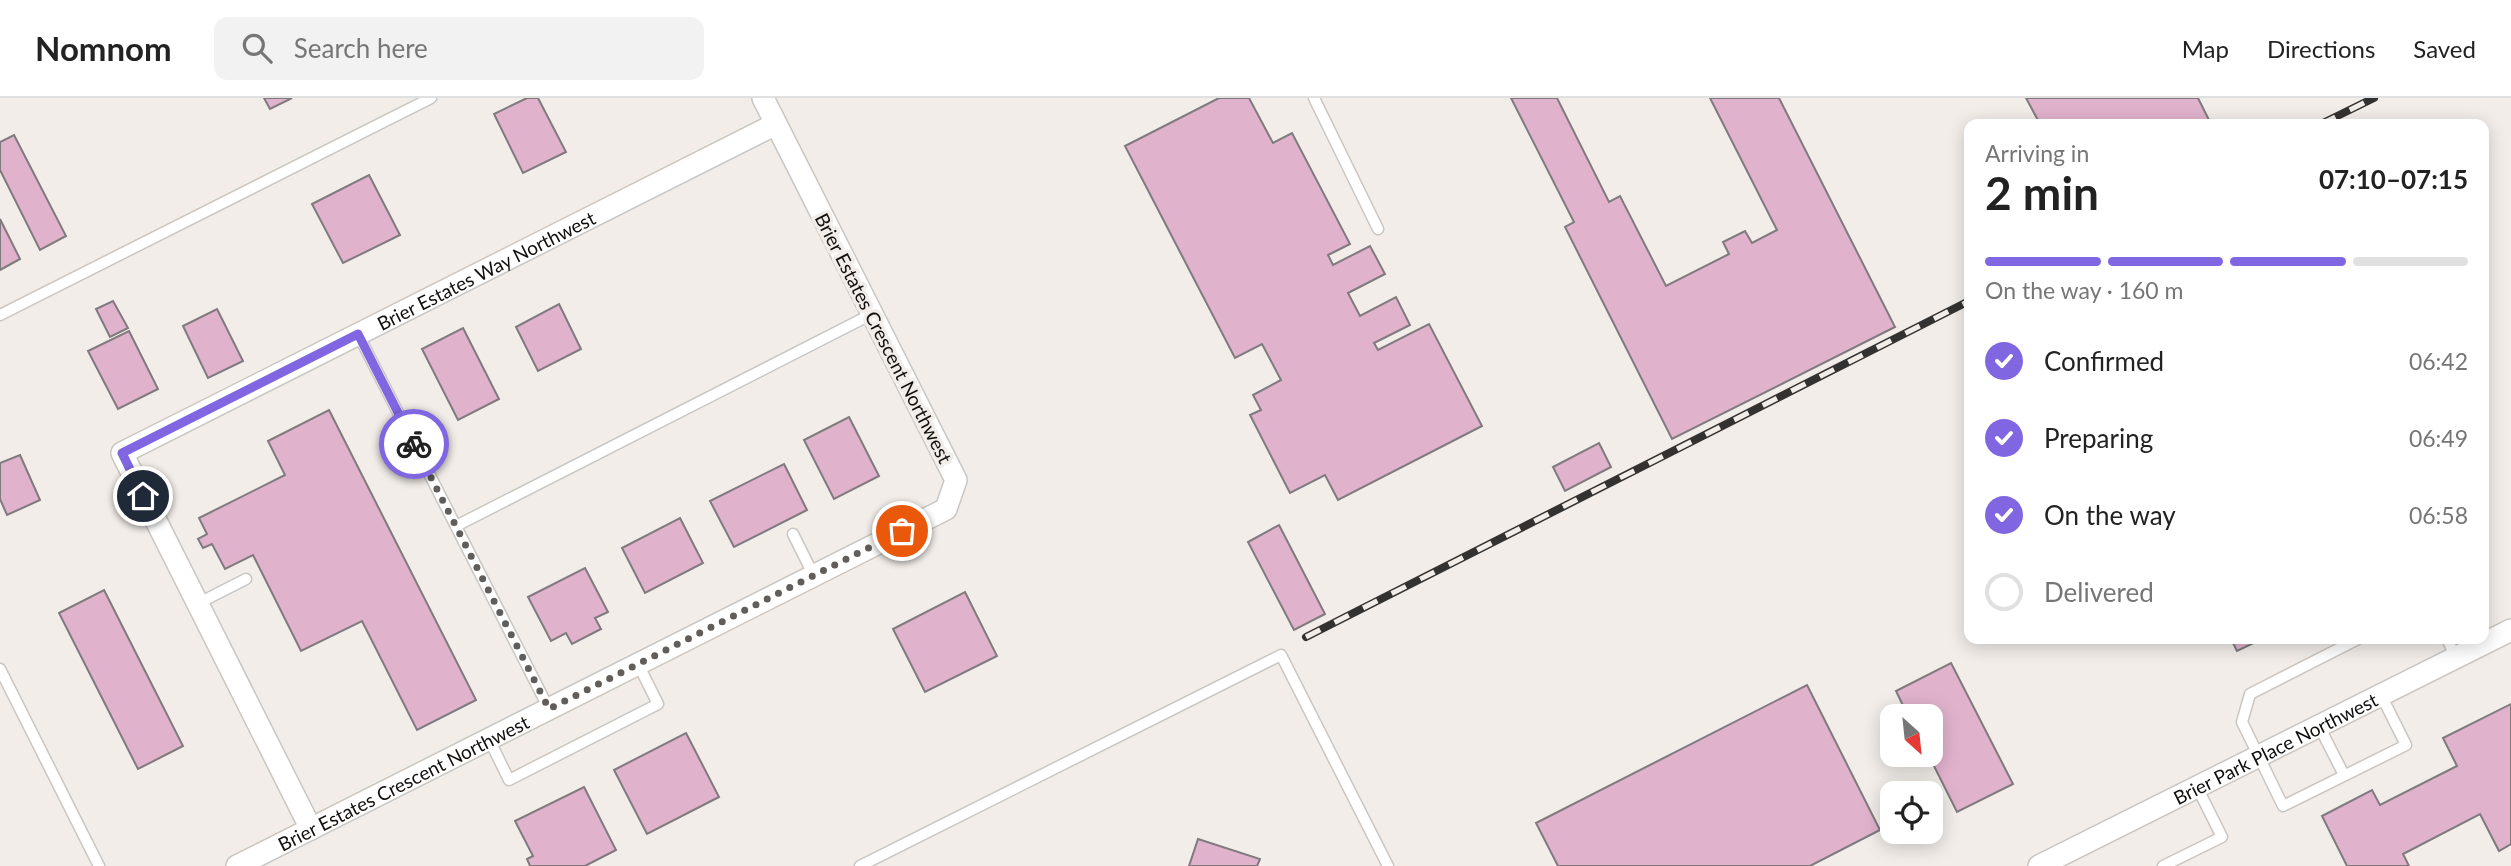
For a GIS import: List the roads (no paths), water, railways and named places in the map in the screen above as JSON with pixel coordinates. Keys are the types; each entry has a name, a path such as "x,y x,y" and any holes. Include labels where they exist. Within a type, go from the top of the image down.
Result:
{"street":[{"name":"Brier Estates Crescent Northwest","path":"237,866 946,509 956,480 763,98"},
{"name":"Brier Estates Way Northwest","path":"311,829 122,453 776,124"},
{"name":"Brier Park Place Northwest","path":"2489,637 2511,630"},
{"name":"Brier Park Place Northwest","path":"2039,866 2068,860 2197,787 2381,695 2452,648"}],"lane":[{"path":"0,315 431,98"},
{"path":"1314,98 1378,229"},
{"path":"456,526 872,314"},
{"path":"358,334 549,709"},
{"path":"793,534 814,576"},
{"path":"197,604 246,579"},
{"path":"2348,644 2250,694 2242,722 2283,806 2406,745 2381,695"},
{"path":"860,866 1281,655 1388,866"},
{"path":"489,740 509,780 658,704 638,664"},
{"path":"0,669 100,866"},
{"path":"2319,726 2344,775"},
{"path":"2163,866 2222,837 2197,787"}],"railway":[{"path":"2331,119 2374,98"},
{"path":"1306,637 1964,304"}]}
